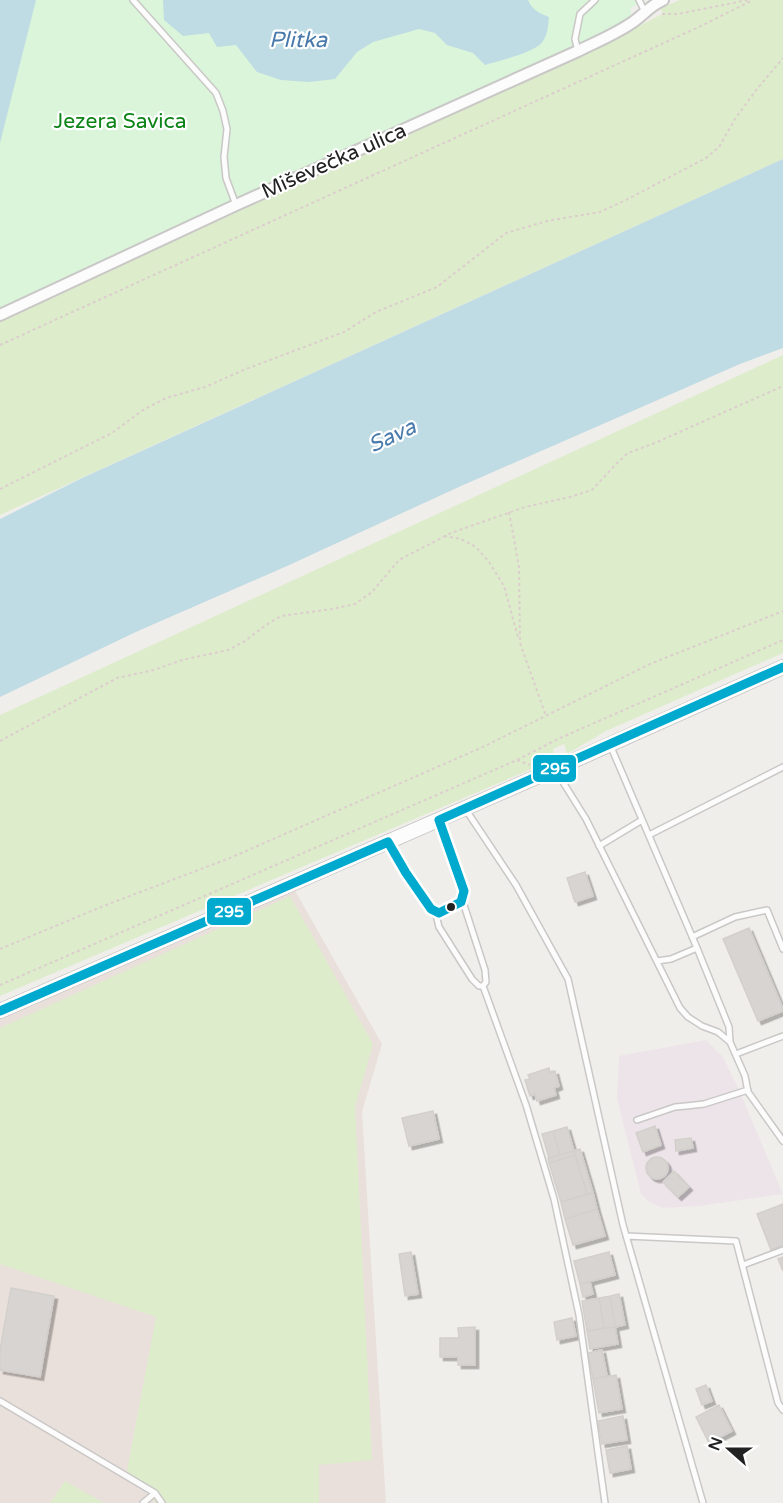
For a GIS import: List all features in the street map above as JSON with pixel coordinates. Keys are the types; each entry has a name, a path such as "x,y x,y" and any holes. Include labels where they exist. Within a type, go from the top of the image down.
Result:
{"street":[{"name":"Miševečka ulica","path":"0,315 616,33 663,0"},
{"path":"0,1011 782,670"}],"lane":[{"path":"133,0 216,93 224,111 228,129 225,157 226,178 236,205"},
{"path":"578,51 575,39 580,14 595,0"},
{"path":"639,0 645,12"},
{"path":"610,745 729,1027 730,1042 745,1076 748,1090 755,1104 783,1141"},
{"path":"649,836 783,767"},
{"path":"555,769 586,819 680,1008 688,1017 717,1032 730,1042"},
{"path":"465,808 516,885 568,979 626,1236 703,1503"},
{"path":"388,842 431,909 439,913 461,902 464,891 440,820"},
{"path":"599,846 642,820"},
{"path":"462,899 485,970 486,982 483,986"},
{"path":"692,937 735,917 767,909 783,949"},
{"path":"435,911 439,927 472,980 479,986 483,986"},
{"path":"657,961 671,959 697,948"},
{"path":"483,986 526,1105 554,1199 579,1315 605,1503"},
{"path":"736,1054 783,1035"},
{"path":"637,1120 675,1107 704,1104 748,1090"},
{"path":"626,1236 736,1241 778,1403 783,1410"},
{"path":"743,1265 783,1250"},
{"path":"0,1401 155,1493 162,1503"},
{"path":"143,1503 155,1493"}],"path":[{"path":"645,12 654,15 678,14 748,0"},
{"path":"0,345 753,0"},
{"path":"0,489 112,433 142,410 166,398 205,387 344,332 376,312 437,286 506,232 547,221 600,212 706,158 719,147 735,119 783,58"},
{"path":"0,741 117,678 228,650 281,616 355,604 372,592 399,560 451,532 525,507 592,490 628,453 783,386"},
{"path":"509,512 519,567 520,643"},
{"path":"444,536 461,539 476,547 489,562 504,586 520,643 546,717"},
{"path":"0,949 106,905 230,858 486,746 650,664 783,611"},
{"path":"0,985 517,760 579,730 783,640"}],"shaded area":[{"path":"293,887 382,1044 362,1112 386,1503 0,1503 0,1018"},
{"path":"706,1040 723,1057 783,1194 699,1206 663,1208 649,1202 641,1194 617,1099 619,1056"}],"green space":[{"name":"Jezera Savica","path":"0,0 647,0 630,8 632,16 588,41 0,309"},
{"path":"680,0 783,0 783,159 0,515 0,321 460,109 590,52 662,14 661,8"},
{"path":"783,355 783,653 606,731 567,754 564,744 553,749 555,759 0,996 0,715"},
{"path":"290,896 373,1044 355,1107 372,1460 319,1465 319,1503 156,1503 127,1471 156,1317 0,1264 0,1028"},
{"path":"65,1481 104,1503 50,1503"}],"water":[{"path":"0,0 36,0 0,143"},
{"name":"Plitka","path":"163,0 528,0 536,11 549,17 546,35 539,45 517,56 485,65 473,53 447,45 435,33 419,29 373,42 357,52 335,79 309,82 281,80 257,72 236,45 217,47 209,33 183,36 164,20"},
{"name":"Sava","path":"783,159 783,348 740,364 461,486 138,631 0,697 0,519 80,479"}],"building":[{"path":"585,872 593,896 575,902 567,878"},
{"path":"749,928 783,1009 783,1011 758,1021 723,939"},
{"path":"549,1068 550,1073 555,1071 559,1086 554,1088 556,1095 537,1101 535,1094 530,1096 525,1080 530,1079 528,1075"},
{"path":"433,1111 439,1139 409,1146 402,1118"},
{"path":"655,1126 661,1145 643,1152 636,1133"},
{"path":"567,1127 574,1151 560,1155 553,1131"},
{"path":"553,1131 560,1155 549,1158 542,1134"},
{"path":"691,1138 693,1148 676,1151 675,1140"},
{"path":"580,1149 593,1193 587,1194 574,1151"},
{"path":"574,1151 575,1155 549,1163 548,1158"},
{"path":"575,1155 587,1194 561,1202 549,1163"},
{"path":"657,1157 665,1160 668,1168 665,1176 657,1179 649,1176 646,1168 649,1160"},
{"path":"674,1171 689,1187 678,1197 663,1182"},
{"path":"593,1193 597,1209 565,1219 561,1202"},
{"path":"783,1204 783,1245 771,1250 757,1214"},
{"path":"597,1209 605,1236 573,1245 565,1219"},
{"path":"411,1252 418,1294 405,1296 399,1254"},
{"path":"609,1252 615,1275 580,1284 574,1261"},
{"path":"783,1257 783,1271 778,1259"},
{"path":"590,1282 593,1294 583,1297 580,1284"},
{"path":"11,1288 54,1296 40,1377 0,1370 0,1350"},
{"path":"619,1294 625,1325 615,1327 610,1296"},
{"path":"610,1296 615,1327 604,1328 599,1298"},
{"path":"599,1298 604,1328 587,1331 582,1301"},
{"path":"572,1318 576,1336 557,1340 554,1322"},
{"path":"475,1327 475,1365 458,1365 458,1357 440,1357 440,1338 459,1338 458,1328"},
{"path":"615,1327 618,1344 590,1349 587,1331"},
{"path":"602,1350 607,1376 593,1379 588,1353"},
{"path":"616,1375 622,1409 599,1413 593,1379"},
{"path":"706,1385 712,1401 702,1405 696,1389"},
{"path":"719,1405 732,1431 709,1443 696,1417"},
{"path":"623,1416 627,1440 602,1444 598,1421"},
{"path":"627,1446 631,1469 610,1473 606,1450"}],"transit line":[{"name":"295","path":"0,1011 388,842 431,909 439,913 461,902 464,891 439,820 783,667"}]}
